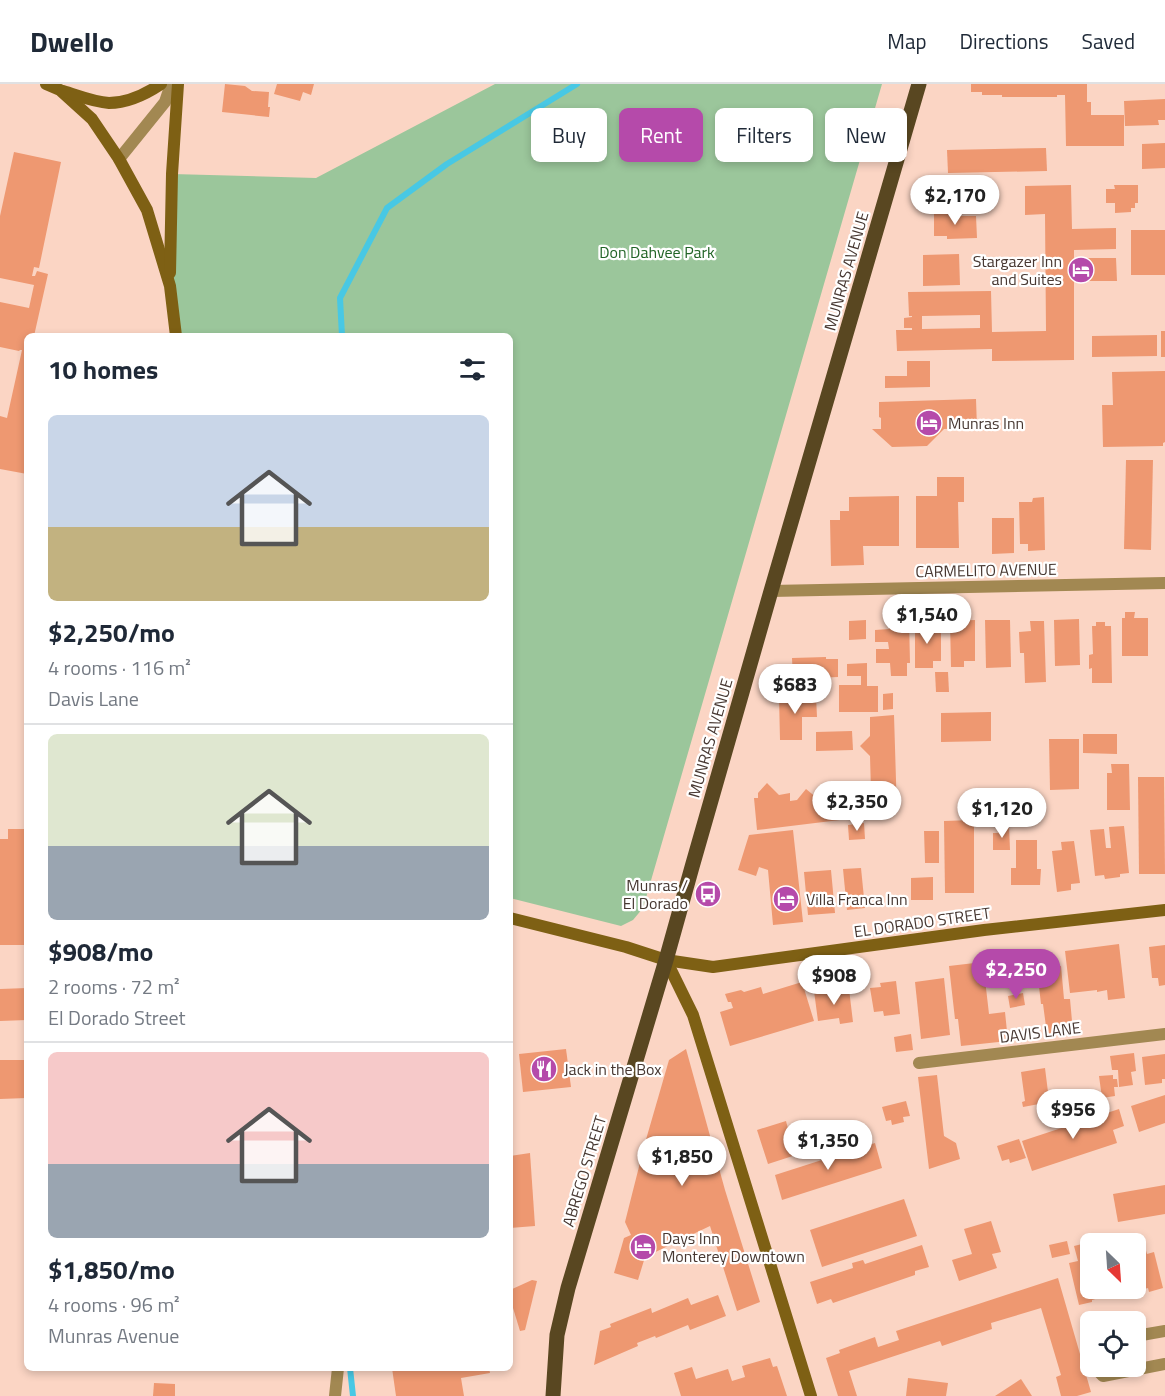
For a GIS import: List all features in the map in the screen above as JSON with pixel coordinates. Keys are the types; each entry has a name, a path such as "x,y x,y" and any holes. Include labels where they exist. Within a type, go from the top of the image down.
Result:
{"main road":[{"name":"MUNRAS AVENUE","path":"666,960 919,84"},
{"name":"ABREGO STREET","path":"553,1396 556,1335 566,1296 666,960"}],"street":[{"path":"46,84 93,100 110,103 135,99 161,84"},
{"path":"119,159 165,102 171,84"},
{"path":"176,333 170,286 172,174 178,84"},
{"path":"60,90 92,119 119,159 147,210 170,286"},
{"name":"CARMELITO AVENUE","path":"771,591 1165,583"},
{"name":"EL DORADO STREET","path":"513,919 626,947 666,960 713,967 984,930 1165,910"},
{"path":"666,960 693,1016 811,1396"},
{"name":"DAVIS LANE","path":"919,1063 1165,1034"},
{"path":"1146,1334 1165,1330"},
{"path":"1146,1368 1165,1364"},
{"path":"335,1396 338,1371"}],"green space":[{"name":"Don Dahvee Park","path":"495,84 882,84 875,108 825,108 825,162 859,162 643,908 633,920 621,926 513,899 513,333 176,333 170,286 172,174 316,178"}],"building":[{"path":"225,84 245,86 252,91 269,92 269,117 222,112"},
{"path":"277,84 314,84 311,95 303,92 300,101 274,94"},
{"path":"971,84 1087,84 1087,102 1091,102 1091,115 1124,115 1124,146 1066,146 1065,95 1002,97 1002,95 982,95 982,92 971,92"},
{"path":"1165,99 1165,120 1158,120 1159,125 1125,126 1124,101"},
{"path":"1165,143 1165,168 1142,169 1142,144"},
{"path":"1046,148 1047,171 948,173 947,150"},
{"path":"14,152 61,162 39,268 34,267 32,276 35,276 37,271 48,274 35,333 24,333 24,473 0,469 0,416 7,418 22,350 0,347 0,302 29,308 34,285 0,278 0,216"},
{"name":"Stargazer Inn and Suites","path":"1071,185 1072,229 1116,228 1116,249 1074,250 1074,258 1116,258 1117,281 1074,281 1074,360 992,361 992,349 897,351 896,330 912,330 912,328 904,328 904,318 912,317 909,316 908,292 991,291 992,332 1046,331 1045,214 1025,215 1025,186","holes":["980,315 980,328 922,329 922,316"]},
{"path":"1114,185 1138,185 1138,203 1135,203 1135,208 1131,208 1131,212 1115,213 1115,203 1106,203 1106,189 1115,189"},
{"path":"959,213 959,216 976,216 977,238 947,239 947,236 934,236 934,214"},
{"path":"1131,230 1165,230 1165,275 1131,275"},
{"path":"959,254 960,285 923,286 923,255"},
{"path":"1161,331 1165,331 1165,357 1161,357"},
{"path":"1157,335 1157,356 1092,357 1092,336"},
{"path":"907,361 930,361 930,387 885,388 885,376 907,376"},
{"path":"1165,371 1165,442 1163,446 1103,447 1102,405 1113,405 1112,372"},
{"name":"Munras Inn","path":"976,399 977,428 944,429 927,446 892,447 872,429 881,429 879,402"},
{"path":"1126,460 1153,460 1151,550 1124,549"},
{"path":"937,477 964,477 964,502 958,502 959,548 916,548 916,496 937,496"},
{"path":"899,496 899,546 863,546 864,565 831,566 830,520 840,520 840,511 849,511 849,497"},
{"path":"1044,497 1045,550 1028,551 1028,544 1020,544 1019,502 1032,502 1033,498"},
{"path":"992,518 1014,518 1014,553 992,554"},
{"path":"1125,612 1135,612 1134,618 1148,618 1148,656 1122,656 1122,618 1125,618"},
{"path":"889,619 909,619 910,663 907,663 907,676 891,676 890,663 876,663 876,649 889,649 888,642 875,642 875,630 889,629"},
{"path":"1079,619 1080,665 1055,666 1054,620"},
{"path":"866,620 866,639 849,640 849,621"},
{"path":"975,620 975,661 964,661 964,667 951,667 950,621"},
{"path":"985,620 1010,620 1011,667 986,668"},
{"path":"915,621 930,621 930,626 941,626 941,661 933,661 933,668 915,668"},
{"path":"1030,621 1044,621 1046,682 1025,683 1024,653 1020,653 1019,632 1031,631"},
{"path":"1096,622 1105,622 1105,626 1111,626 1112,683 1092,683 1089,655 1093,654 1092,626 1096,626"},
{"path":"826,657 826,659 838,659 838,677 793,679 792,658"},
{"path":"867,663 867,686 878,686 878,712 839,712 839,685 861,685 861,676 847,676 847,664"},
{"path":"935,672 948,672 949,692 936,692"},
{"path":"893,693 893,709 883,710 883,694"},
{"path":"816,696 817,717 802,717 802,740 780,740 779,697"},
{"path":"991,712 991,741 941,742 941,713"},
{"path":"894,715 897,813 757,830 754,798 758,798 758,793 767,783 779,795 790,793 790,801 797,800 806,789 817,798 871,791 870,756 860,746 870,736 870,717"},
{"path":"852,731 853,750 816,751 816,732"},
{"path":"1083,734 1117,734 1117,754 1083,753"},
{"path":"1049,739 1079,739 1079,789 1050,790"},
{"path":"1111,764 1129,764 1130,810 1107,810 1107,773 1112,773"},
{"path":"1138,777 1164,777 1165,874 1139,874"},
{"path":"974,820 974,893 945,893 944,821"},
{"path":"864,823 865,839 849,840 848,825"},
{"path":"998,825 1009,825 1010,850 993,850 993,833 998,833"},
{"path":"1124,826 1129,873 1105,879 1104,875 1095,876 1090,830 1104,829 1106,848 1111,848 1109,827"},
{"path":"8,829 24,829 24,945 0,945 0,839 8,839"},
{"name":"Villa Franca Inn","path":"793,830 803,922 773,925 768,870 759,867 756,876 738,870 749,835"},
{"path":"924,831 939,831 939,863 925,863"},
{"path":"1016,840 1037,840 1037,869 1041,869 1040,885 1011,885 1011,868 1016,868"},
{"path":"1074,841 1080,883 1071,884 1071,890 1057,892 1052,851 1062,850 1061,842"},
{"path":"861,868 865,908 847,910 843,869"},
{"path":"831,870 835,913 808,915 804,872"},
{"path":"933,877 933,900 911,900 911,878"},
{"path":"1119,944 1125,998 1108,1000 1107,990 1070,993 1065,951"},
{"path":"1165,945 1165,985 1159,986 1158,978 1152,978 1149,947"},
{"path":"983,962 989,1014 1005,1012 1008,1041 961,1046 958,1019 955,1019 949,966"},
{"path":"1061,966 1064,999 1070,999 1073,1032 1047,1034 1037,969"},
{"path":"944,978 950,1035 921,1039 915,982"},
{"path":"896,981 900,1014 884,1016 883,1011 874,1012 870,988 881,987 880,983"},
{"path":"802,982 814,1021 730,1046 720,1012 733,1008 725,994 761,987 763,994"},
{"path":"24,988 24,1020 0,1021 0,989"},
{"path":"829,989 830,994 849,989 853,1022 840,1024 839,1018 818,1021 814,991"},
{"path":"1023,993 1025,1005 1010,1008 1008,996"},
{"path":"911,1034 913,1050 896,1052 894,1037"},
{"name":"Jack in the Box","path":"566,1049 571,1087 523,1092 519,1054"},
{"path":"686,1049 725,1190 760,1302 737,1311 710,1226 645,1257 638,1280 614,1273 624,1238 631,1235 625,1222 669,1060"},
{"path":"1134,1053 1136,1071 1131,1072 1133,1085 1119,1087 1118,1070 1112,1070 1110,1056"},
{"path":"1165,1054 1165,1079 1162,1079 1162,1083 1145,1085 1142,1057"},
{"path":"0,1060 24,1060 24,1098 0,1099"},
{"path":"1045,1068 1049,1100 1023,1107 1022,1102 1025,1101 1021,1072"},
{"path":"937,1075 944,1136 956,1143 960,1159 929,1169 918,1077"},
{"path":"1113,1075 1113,1079 1117,1079 1118,1087 1114,1087 1115,1096 1102,1098 1099,1076"},
{"path":"1165,1095 1165,1123 1139,1132 1131,1106"},
{"path":"906,1101 910,1116 903,1117 904,1122 892,1125 891,1120 886,1121 882,1107"},
{"path":"1119,1109 1124,1126 1113,1130 1117,1143 1032,1171 1022,1141"},
{"path":"786,1121 791,1140 797,1138 802,1153 768,1164 757,1130"},
{"path":"1019,1139 1026,1158 1010,1163 1009,1159 1002,1161 997,1146"},
{"path":"875,1143 882,1168 782,1200 775,1175"},
{"path":"530,1153 535,1226 513,1228 513,1156"},
{"path":"1165,1185 1165,1214 1118,1222 1113,1194"},
{"path":"904,1199 917,1236 822,1267 810,1230"},
{"path":"991,1221 1001,1252 992,1254 997,1268 959,1281 952,1260 972,1254 964,1229"},
{"path":"1067,1241 1070,1254 1052,1258 1049,1245"},
{"path":"1080,1244 1080,1299 1095,1299 1079,1305 1069,1263 1078,1261 1074,1246"},
{"path":"922,1245 929,1267 915,1271 915,1275 833,1303 831,1299 817,1304 810,1282 853,1268 852,1263 863,1260 865,1264"},
{"path":"1146,1250 1147,1254 1154,1252 1163,1288 1149,1292 1148,1288 1146,1288"},
{"path":"1058,1278 1080,1354 1080,1377 1087,1377 1091,1392 1077,1396 1061,1396 1056,1377 1061,1375 1041,1308 991,1323 992,1329 942,1346 940,1341 849,1371 857,1396 838,1396 826,1358 840,1353 839,1350 875,1337 878,1347 899,1340 896,1331"},
{"path":"532,1280 537,1281 525,1330 520,1331 513,1308 513,1289"},
{"path":"718,1295 726,1316 690,1330 688,1325 656,1338 655,1336 594,1365 600,1331 611,1327 610,1324 651,1308 652,1313 688,1298 691,1305"},
{"path":"770,1358 773,1367 777,1366 787,1396 681,1396 674,1373 692,1367 696,1379 728,1369 732,1381 745,1377 742,1366"},
{"path":"392,1371 490,1371 490,1373 461,1378 464,1396 396,1396"},
{"path":"908,1378 948,1383 946,1396 906,1396"},
{"path":"1021,1379 1032,1396 995,1396"},
{"path":"154,1383 175,1384 175,1396 153,1396"}],"waterway":[{"path":"342,333 340,298 387,208 447,164 577,84"},
{"path":"350,1371 353,1396"}],"place":[{"name":"Stargazer Inn and Suites","path":"1081,270"},
{"name":"Munras Inn","path":"929,423"},
{"name":"Munras / El Dorado","path":"708,894"},
{"name":"Villa Franca Inn","path":"786,899"},
{"name":"Jack in the Box","path":"544,1069"},
{"name":"Days Inn Monterey Downtown","path":"643,1247"}]}
